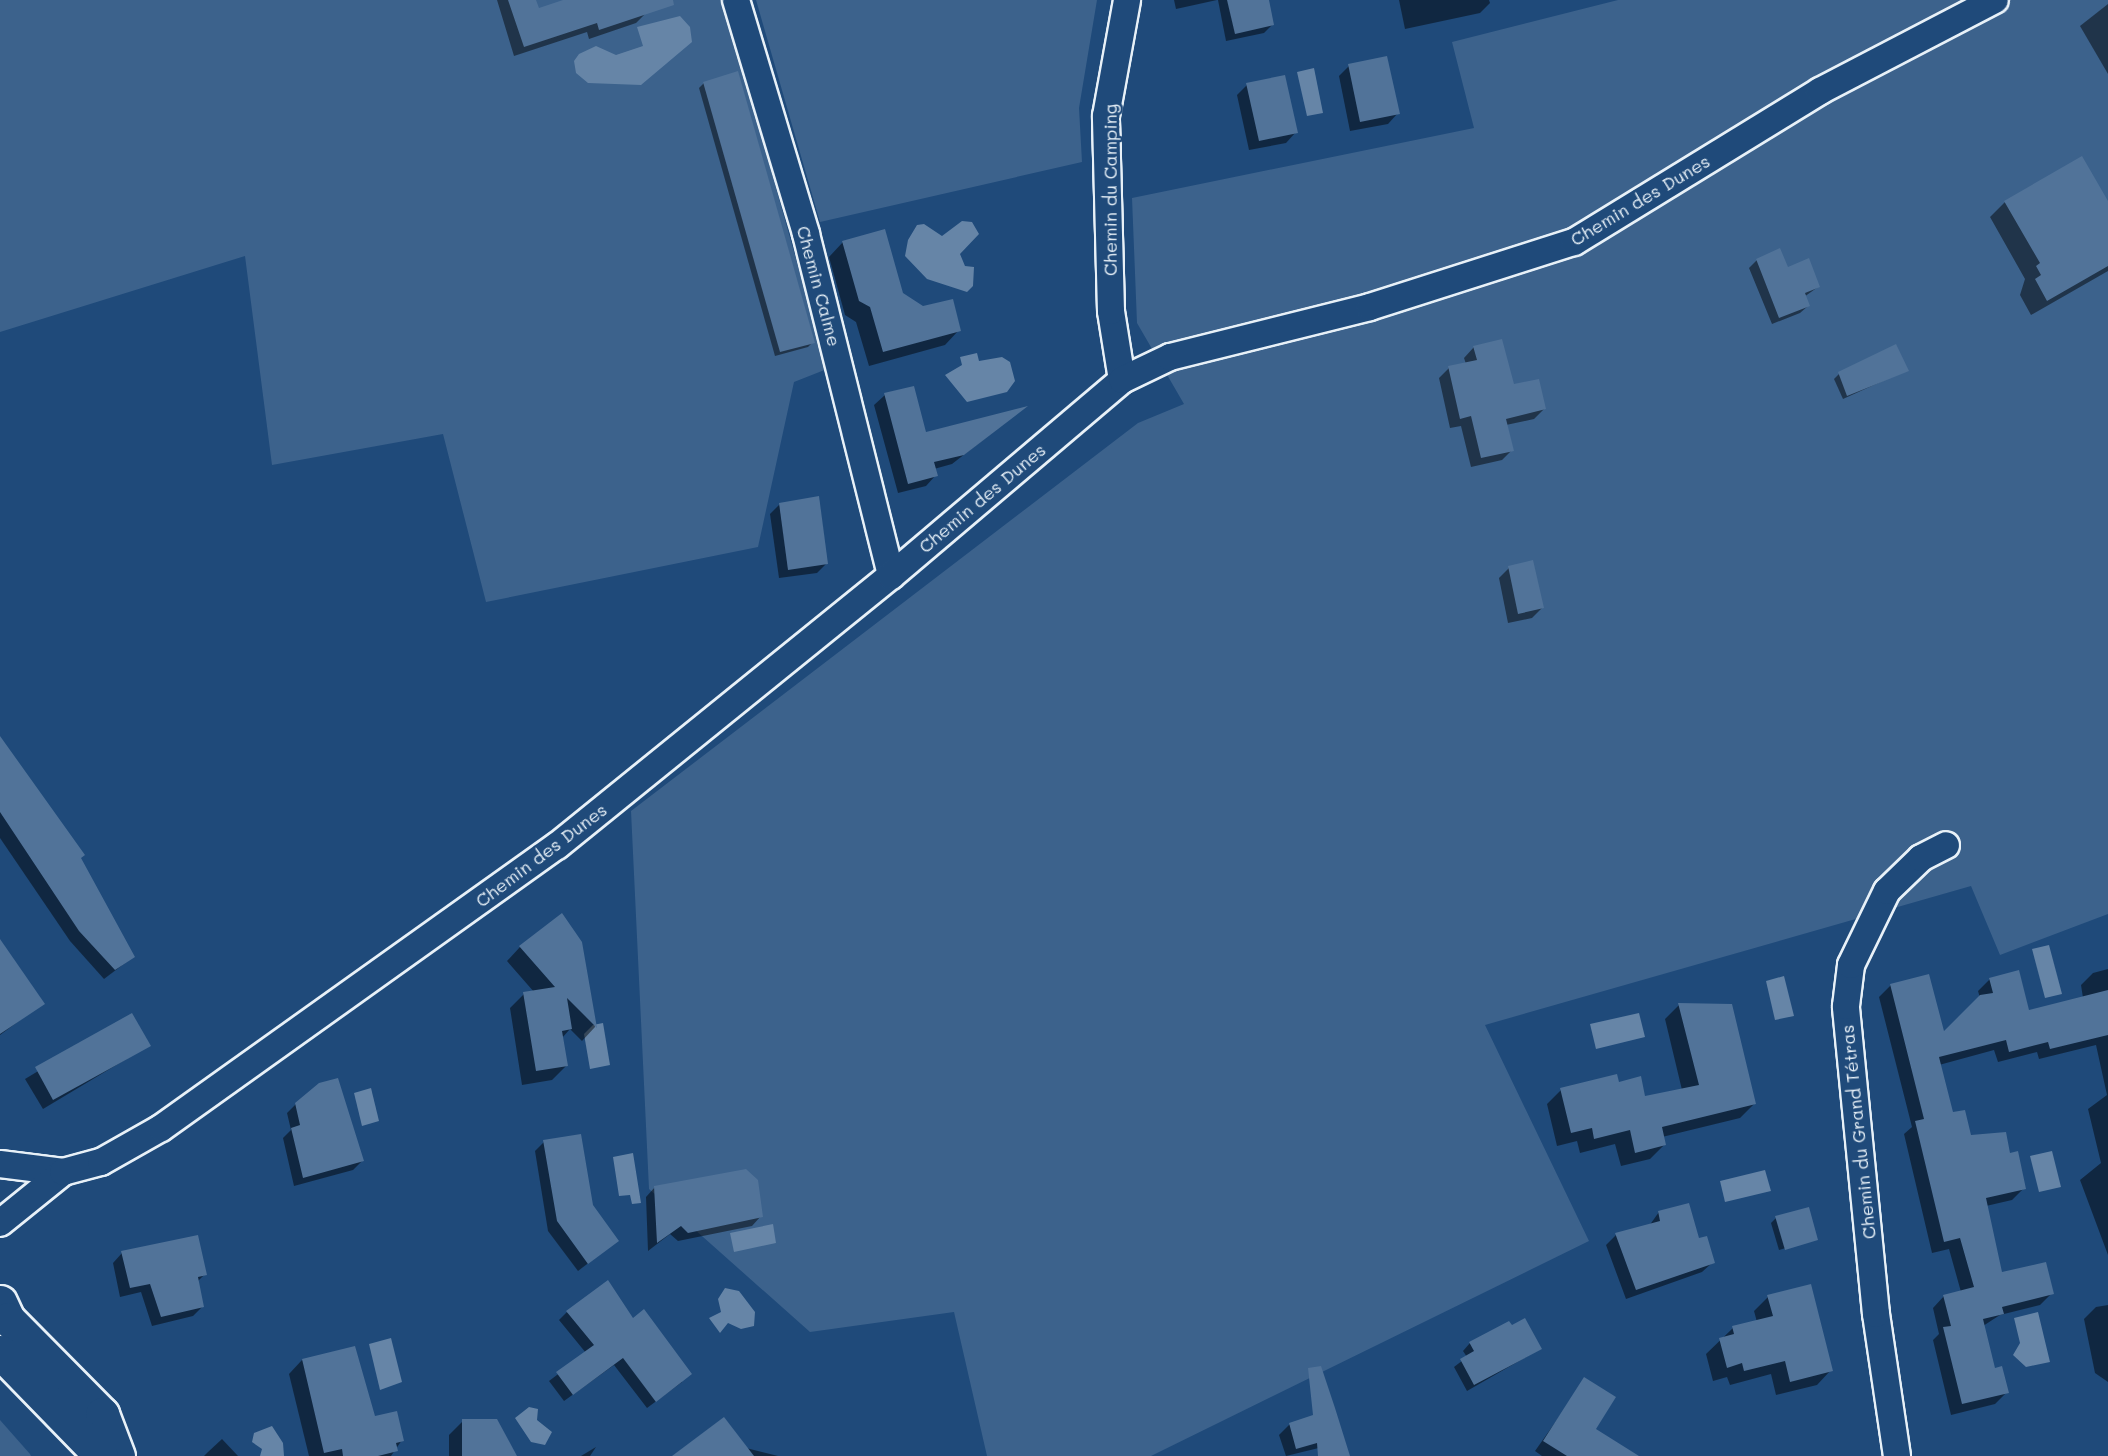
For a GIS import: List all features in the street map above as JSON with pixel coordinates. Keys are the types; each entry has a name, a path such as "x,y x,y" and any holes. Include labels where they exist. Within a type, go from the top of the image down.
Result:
{"street":[{"name":"Chemin Calme","path":"736,0 806,234 891,576"},
{"name":"Chemin du Camping","path":"1122,380 1111,311 1106,116 1127,0"},
{"name":"Chemin des Dunes","path":"0,1164 63,1172 100,1162 161,1128 546,854 891,576 1122,380 1170,357 1370,307 1574,242 1820,91 1995,0"},
{"name":"Chemin du Grand Tétras","path":"1897,1456 1876,1314 1846,1006 1851,965 1887,891 1921,858 1946,845"},
{"name":"Chemin des Dunes","path":"0,1223 63,1172"},
{"path":"0,1302 8,1319 102,1414 118,1456"},
{"path":"0,1352 101,1456"}],"shaded area":[{"path":"0,0 723,0 827,369 794,382 758,547 486,602 443,434 272,465 245,256 0,332"},
{"path":"756,0 1097,0 1079,108 1082,162 820,222"},
{"path":"1618,0 2108,0 2108,914 2000,955 1971,886 1485,1025 1589,1241 1151,1456 987,1456 954,1312 810,1332 649,1189 631,811 1138,423 1184,404 1137,323 1132,198 1474,128 1452,42"},
{"path":"680,16 690,27 692,42 641,85 588,83 576,73 574,61 579,54 596,46 616,55 643,46 637,27"},
{"path":"1314,68 1323,113 1307,116 1297,72"},
{"path":"962,221 972,222 979,234 960,254 965,266 974,267 973,286 967,292 927,279 905,256 908,240 917,225 924,224 942,236"},
{"path":"977,353 979,361 1002,357 1010,362 1015,381 1007,392 967,402 945,375 962,365 960,357"},
{"path":"2049,945 2062,994 2045,998 2032,949"},
{"path":"1784,976 1794,1016 1775,1020 1766,981"},
{"path":"1639,1013 1645,1037 1596,1049 1590,1024"},
{"path":"603,1023 610,1065 590,1069 584,1034 593,1025"},
{"path":"371,1088 379,1121 362,1126 354,1093"},
{"path":"2052,1151 2061,1187 2039,1192 2030,1156"},
{"path":"633,1153 641,1203 632,1204 630,1195 619,1196 613,1157"},
{"path":"1765,1170 1771,1191 1725,1202 1720,1181"},
{"path":"773,1224 776,1243 734,1252 730,1233"},
{"path":"725,1288 739,1291 755,1312 754,1326 741,1329 728,1323 720,1333 709,1318 721,1312 718,1299"},
{"path":"2038,1312 2050,1362 2026,1367 2013,1355 2020,1343 2014,1318"},
{"path":"391,1338 402,1382 380,1390 369,1344"},
{"path":"529,1407 538,1409 537,1420 552,1432 545,1445 531,1442 515,1418"},
{"path":"0,1420 30,1454 31,1456 0,1456"},
{"path":"272,1426 283,1443 284,1456 260,1456 262,1449 252,1442 254,1433"}],"building":[{"path":"508,0 536,0 539,8 563,0 673,0 674,5 599,30 597,23 524,47"},
{"path":"1227,0 1269,0 1274,25 1235,34"},
{"path":"1387,56 1400,114 1360,122 1348,64"},
{"path":"738,71 815,343 780,352 703,82"},
{"path":"1285,75 1298,133 1259,141 1246,83"},
{"path":"2082,156 2108,201 2108,266 2047,301 2035,279 2041,275 2036,266 2040,263 2004,201"},
{"path":"885,229 903,293 923,306 953,299 961,331 883,352 870,307 859,301 842,241"},
{"path":"1780,248 1788,267 1809,258 1820,287 1805,293 1810,306 1779,318 1756,259"},
{"path":"1502,339 1514,384 1539,379 1546,409 1506,419 1514,451 1481,458 1471,416 1460,419 1448,366 1477,360 1473,346"},
{"path":"1896,344 1909,371 1847,396 1838,372"},
{"path":"914,386 926,432 1028,406 964,455 934,462 938,476 908,484 884,393"},
{"path":"819,496 828,564 788,570 779,503"},
{"path":"1533,560 1544,608 1518,614 1508,566"},
{"path":"0,736 85,855 81,858 135,957 115,970 79,931 0,812"},
{"path":"562,913 582,942 597,1028 567,998 572,1029 562,1031 568,1066 536,1071 523,992 555,987 519,946"},
{"path":"0,939 45,1004 0,1034"},
{"path":"2019,970 2029,1010 2108,990 2108,1035 2050,1049 2048,1042 2009,1052 2006,1040 1939,1057 1953,1112 1965,1110 1971,1135 2006,1132 2010,1153 2018,1151 2026,1189 1986,1198 2002,1272 2046,1262 2054,1294 2002,1307 2004,1314 1983,1319 1995,1368 2002,1366 2009,1393 1962,1404 1943,1327 1951,1326 1943,1295 1974,1287 1960,1238 1944,1242 1915,1121 1924,1119 1890,984 1929,974 1944,1031 1980,995 1993,993 1989,978"},
{"path":"1678,1003 1732,1004 1756,1104 1662,1127 1666,1145 1635,1153 1630,1130 1594,1139 1592,1128 1571,1133 1560,1088 1617,1074 1619,1082 1641,1076 1645,1096 1699,1085"},
{"path":"132,1013 151,1046 53,1100 35,1067"},
{"path":"338,1078 364,1161 303,1178 291,1128 300,1125 295,1103 319,1083"},
{"path":"581,1134 593,1205 619,1241 588,1264 557,1221 543,1140"},
{"path":"746,1169 758,1180 763,1217 688,1233 681,1226 657,1243 654,1186"},
{"path":"1689,1203 1699,1238 1707,1236 1715,1263 1636,1290 1615,1233 1660,1221 1658,1211"},
{"path":"1809,1207 1818,1240 1785,1250 1775,1216"},
{"path":"198,1235 207,1275 198,1277 204,1307 161,1317 150,1284 130,1288 121,1251"},
{"path":"608,1280 633,1318 644,1309 692,1374 656,1402 623,1358 573,1395 556,1372 594,1345 566,1311"},
{"path":"1811,1284 1833,1371 1790,1382 1785,1361 1744,1371 1742,1363 1727,1368 1719,1338 1734,1334 1732,1326 1773,1316 1767,1295"},
{"path":"1525,1318 1542,1349 1474,1385 1460,1359 1474,1351 1469,1342 1509,1321 1512,1325"},
{"path":"355,1346 375,1416 397,1411 404,1441 396,1443 398,1451 378,1456 343,1456 342,1449 324,1453 302,1359"},
{"path":"1321,1366 1350,1456 1318,1456 1317,1443 1296,1449 1289,1423 1313,1415 1308,1368"},
{"path":"1584,1377 1616,1397 1596,1429 1639,1456 1567,1456 1543,1441"},
{"path":"724,1417 754,1456 672,1456"},
{"path":"462,1419 497,1419 517,1456 462,1456"}]}
